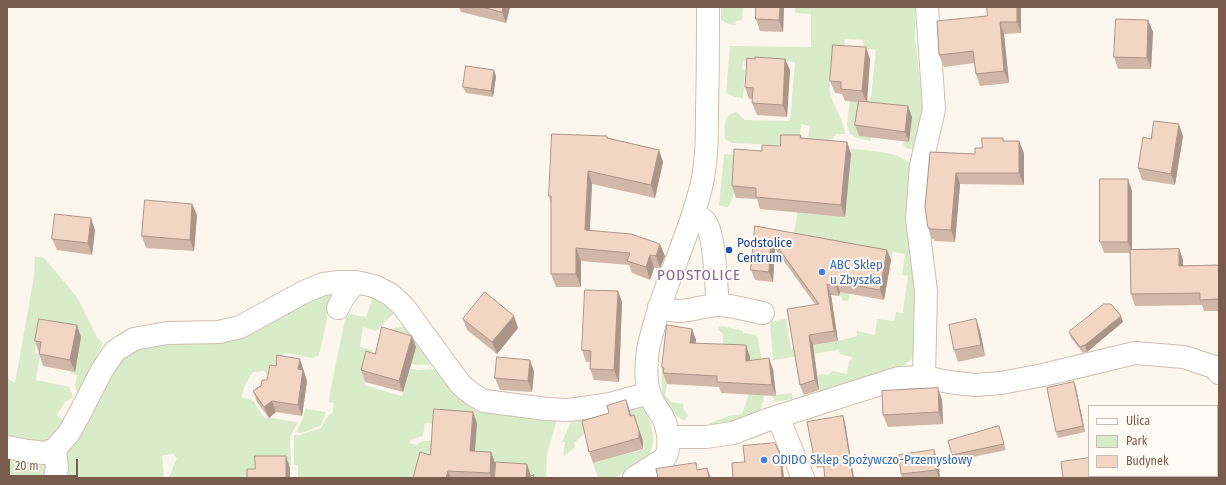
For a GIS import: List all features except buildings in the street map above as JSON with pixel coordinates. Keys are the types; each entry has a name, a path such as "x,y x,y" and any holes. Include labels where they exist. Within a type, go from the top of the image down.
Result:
{"street":[{"path":"634,478 664,459 667,455 668,437 662,416 649,393 646,379 648,348 659,308 693,216 702,182 705,160 708,7"},
{"path":"924,376 926,291 917,219 921,166 934,109 927,7"},
{"path":"693,216 701,218 707,224 711,235 718,305"},
{"path":"7,447 44,453 55,449 68,433 102,370 115,351 134,339 167,333 219,332 240,327 304,292 323,284 338,282 356,282 374,286 390,294 404,307 461,385 484,401 535,408 568,410 610,404 649,393"},
{"path":"338,308 344,296 356,282"},
{"path":"659,308 680,312 718,305 763,312"},
{"path":"668,437 706,437 733,433 899,378 924,376 949,382 975,385 1001,383 1043,375 1135,353 1184,357 1214,368 1219,373"},
{"path":"778,417 803,478"},
{"path":"54,478 57,468 55,449"}],"green space":[{"path":"721,7 743,7 742,20 736,21 735,25 721,20"},
{"path":"795,7 915,7 915,38 920,81 925,103 916,150 906,148 903,144 904,141 909,142 912,117 871,137 871,141 857,138 850,134 847,124 850,101 855,99 868,100 871,97 876,50 864,48 863,40 845,39 844,48 836,68 831,68 830,92 845,134 836,134 833,138 825,141 845,217 851,149 892,154 907,161 911,165 918,270 916,354 899,369 820,396 817,375 827,375 833,371 847,374 849,361 852,357 840,354 839,350 773,360 770,323 773,321 786,319 791,349 838,341 857,336 857,331 875,335 877,319 894,321 896,312 903,313 908,276 902,275 905,254 893,252 891,260 857,254 849,298 848,301 842,301 842,297 839,296 847,252 788,259 796,222 810,126 801,124 799,141 781,145 732,143 725,138 726,118 732,113 736,112 745,120 790,121 795,62 774,60 758,62 743,61 742,69 745,70 743,98 735,97 726,93 730,46 811,47 811,14 795,13"},
{"path":"724,154 736,155 735,189 728,207 719,206"},
{"path":"35,256 44,258 77,297 97,337 103,343 78,395 75,387 77,375 70,373 75,338 38,332 35,353 40,355 36,380 69,387 73,397 65,402 57,415 68,424 60,432 47,441 26,444 7,442 7,378 15,383 34,276"},
{"path":"362,290 398,309 376,331 363,327 360,347 372,350 364,385 402,396 410,369 436,369 453,385 557,419 547,455 546,478 494,478 475,454 477,423 464,422 425,423 423,436 410,441 409,443 417,445 422,441 436,441 420,478 298,478 298,465 294,465 294,435 301,435 321,428 327,417 333,412 334,403 329,402 330,393 345,319 349,314 366,317 373,297 358,294"},
{"path":"333,292 319,355 313,358 284,353 280,377 267,375 264,371 253,372 246,383 241,397 254,401 264,417 298,422 290,437 291,465 259,465 259,478 168,478 177,459 174,454 162,456 164,478 60,478 68,447 125,351"},
{"path":"413,325 434,364 411,364 390,330"},
{"path":"723,326 743,331 743,333 756,335 758,338 764,380 763,403 759,411 753,417 711,429 709,424 728,416 742,414 749,394 722,355 723,334 718,330 719,327"},
{"path":"662,367 668,379 665,395 671,402 683,404 683,408 688,415 685,421 681,419 667,404 661,391"},
{"path":"769,388 774,395 792,393 792,399 775,402"},
{"path":"643,405 651,425 653,439 650,453 642,462 620,475 604,478 598,478 593,463 645,449 637,421 633,422 630,410 611,414 586,432 574,443 575,447 563,457 565,442 562,442 572,420"},
{"path":"305,409 326,412 321,425 302,433 297,433 296,432 303,418"},
{"path":"7,454 44,460 47,465 47,478 7,478"}],"place":[{"name":"Podstolice Centrum","path":"729,250"},
{"name":"ABC Sklep u Zbyszka","path":"822,272"},
{"name":"ODIDO Sklep Spożywczo-Przemysłowy","path":"764,460"}],"district":[{"name":"PODSTOLICE","path":"699,276"}]}
